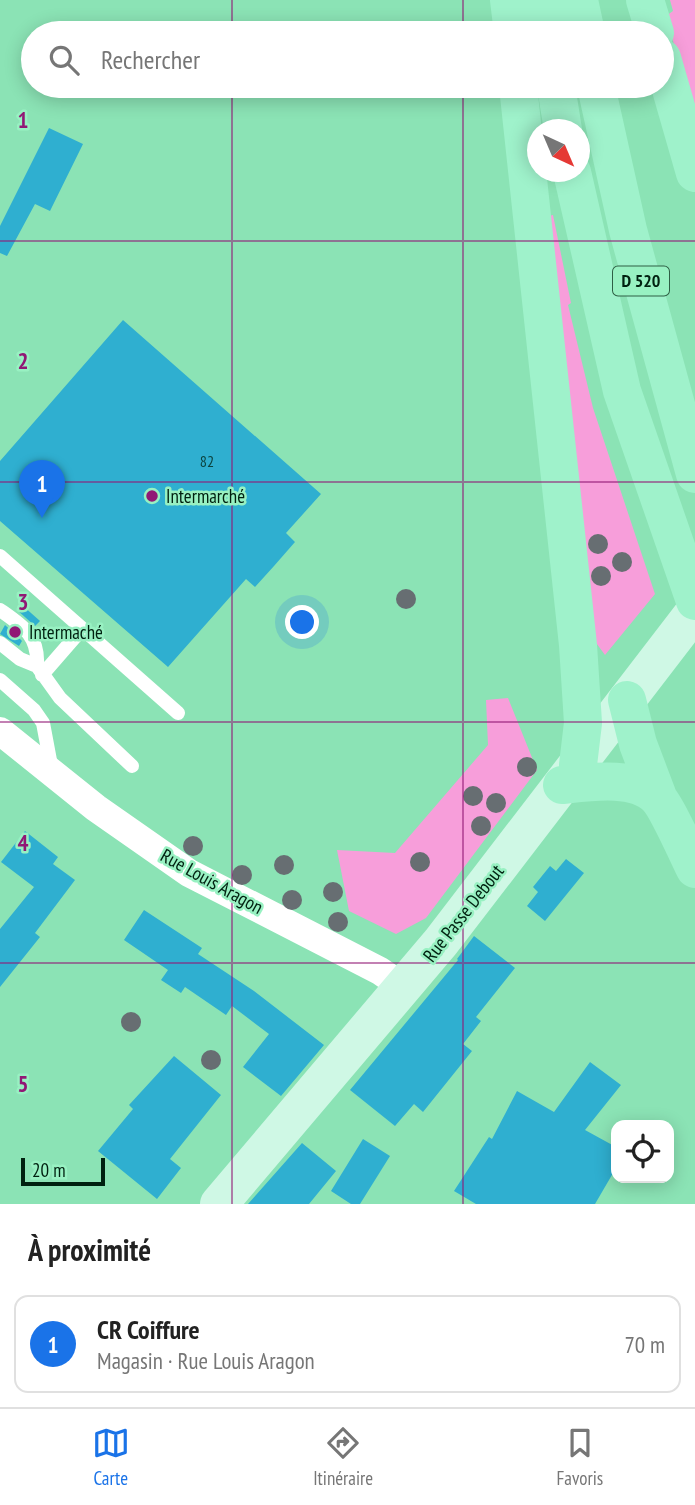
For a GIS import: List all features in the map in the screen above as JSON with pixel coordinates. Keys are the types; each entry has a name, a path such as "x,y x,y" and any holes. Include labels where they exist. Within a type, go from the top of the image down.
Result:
{"main road":[{"path":"509,0 512,21"},
{"path":"542,0 545,21"},
{"path":"579,0 583,21"},
{"path":"645,0 651,21"},
{"path":"519,98 578,645 583,723 570,775 587,782 638,785 658,797"},
{"path":"558,98 561,119"},
{"name":"D 520","path":"599,98 631,242 695,474"},
{"path":"673,98 695,173"},
{"name":"D 520","path":"574,182 622,391 695,601"},
{"name":"Rue Passe Debout","path":"219,1204 441,942 695,611"},
{"path":"578,645 590,662 633,692 638,744 658,797 695,869"}],"street":[{"name":"Rue Louis Aragon","path":"0,731 52,775 190,873 380,971 403,987"}],"lane":[{"path":"0,556 178,713"},
{"path":"0,610 35,641 39,670"},
{"path":"39,670 82,629"},
{"path":"0,643 20,660 39,670 60,698 132,766"},
{"path":"0,680 34,710 43,723 52,775"}],"shaded area":[{"path":"670,0 695,0 695,119 674,44 674,21 667,21 666,16 673,11"},
{"path":"553,215 571,303 568,305 593,408 655,594 605,655 594,640 549,216"},
{"path":"508,698 537,770 426,918 396,934 349,911 337,850 395,853 488,745 486,700"}],"building":[{"path":"49,128 83,144 50,211 35,204 7,256 0,253 0,226"},
{"path":"123,320 321,494 286,533 295,542 274,566 255,587 246,579 168,667 0,521 0,461"},
{"path":"22,605 40,621 35,626 17,610"},
{"path":"5,625 22,641 19,646 0,634"},
{"path":"25,831 58,857 53,864 75,880 35,933 40,937 0,987 0,929 34,887 1,862"},
{"path":"566,859 584,873 545,921 527,906 538,892 533,887 550,866 556,871"},
{"path":"144,910 202,948 198,954 254,991 324,1045 281,1096 243,1067 269,1034 232,1006 226,1015 185,987 181,993 161,980 168,970 124,940"},
{"path":"474,936 515,968 476,1017 481,1021 463,1044 472,1051 423,1112 414,1104 395,1126 350,1090 458,960"},
{"path":"174,1056 221,1095 170,1159 181,1168 157,1199 98,1151 133,1109 129,1105"},
{"path":"590,1062 621,1085 585,1130 611,1144 611,1177 595,1204 476,1204 454,1191 489,1137 492,1139 517,1091 554,1112"},
{"path":"363,1139 390,1156 360,1204 351,1204 331,1191"},
{"path":"302,1143 336,1171 309,1204 248,1204"}],"place":[{"name":"Intermarché","path":"152,496"},
{"name":"CR Coiffure","path":"42,518"},
{"name":"Intermaché","path":"15,632"}]}
